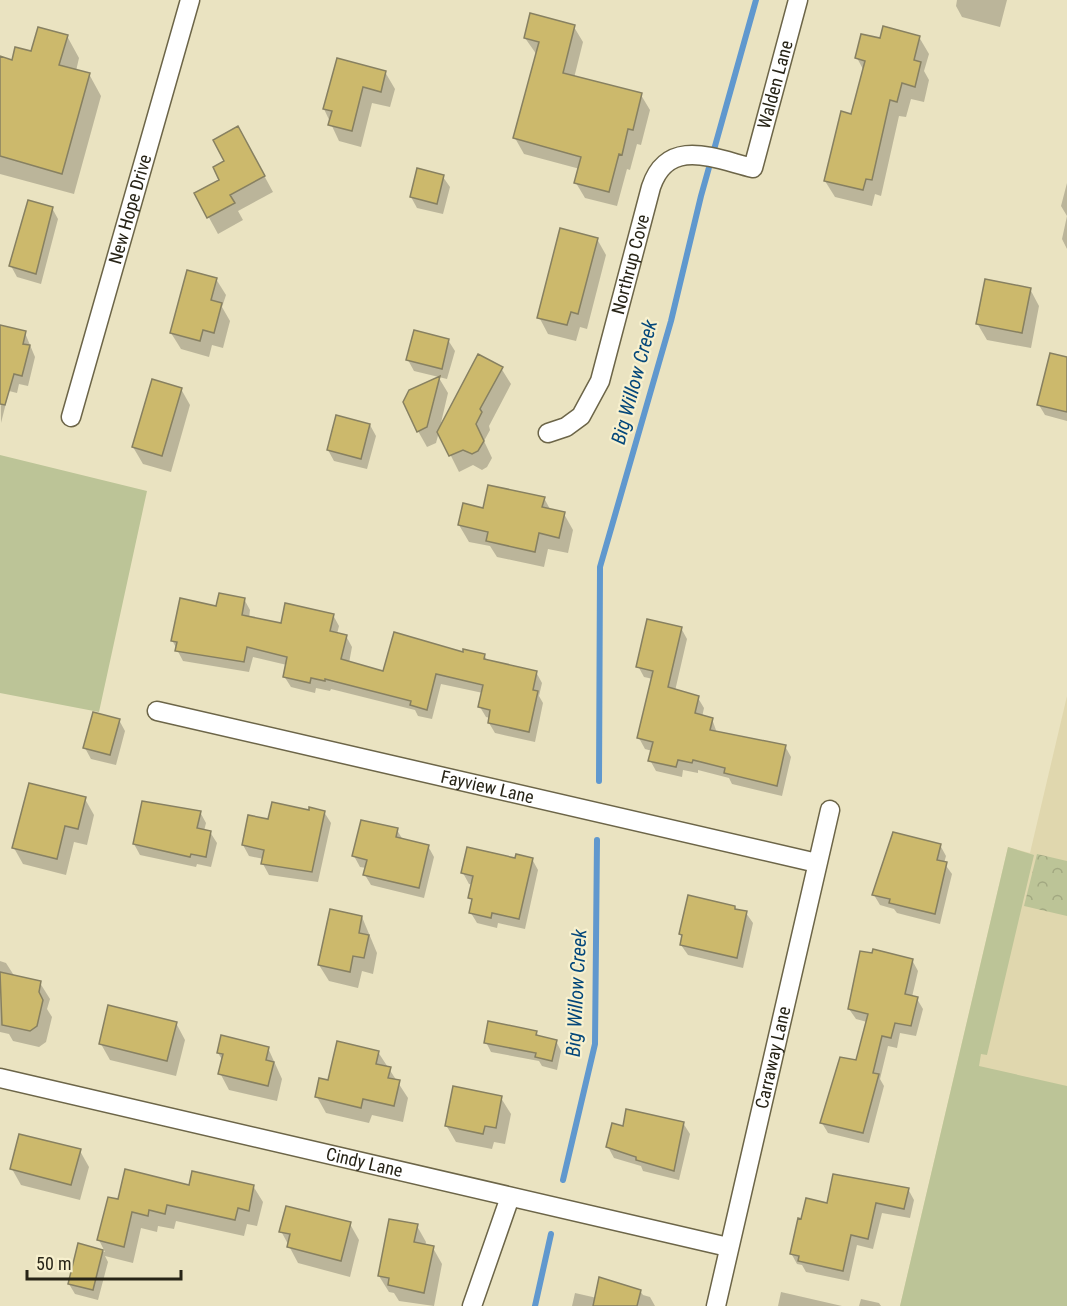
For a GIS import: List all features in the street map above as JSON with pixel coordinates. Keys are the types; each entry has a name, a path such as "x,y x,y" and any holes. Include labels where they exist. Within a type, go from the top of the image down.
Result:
{"street":[{"name":"New Hope Drive","path":"71,417 190,0"},
{"name":"Walden Lane","path":"745,166 798,0"},
{"name":"Northrup Cove","path":"548,433 566,427 581,416 600,381 654,177 668,161 677,156 695,155 745,166"},
{"name":"Fayview Lane","path":"157,711 817,863"},
{"name":"Carraway Lane","path":"717,1306 728,1247 830,810"},
{"name":"Cindy Lane","path":"0,1078 728,1247"},
{"path":"472,1306 510,1197"}],"shaded area":[{"path":"1067,696 1067,1306 900,1306 1008,847 1030,853"}],"green space":[{"path":"0,455 147,491 99,712 0,693"},
{"path":"1008,847 1034,855 987,1055 981,1054 979,1066 1067,1086 1067,1306 900,1306"},
{"path":"1037,854 1067,861 1067,916 1024,906"}],"building":[{"path":"530,13 575,25 563,73 642,93 633,130 628,129 609,192 574,183 581,157 513,138 539,42 524,38"},
{"path":"883,26 920,36 914,60 921,62 915,87 902,83 897,102 890,100 872,180 866,179 863,190 824,181 841,111 851,114 865,61 855,58 861,34 880,38"},
{"path":"38,27 68,35 59,65 90,73 62,174 0,156 0,56 12,60 15,47 31,51"},
{"path":"337,58 386,71 381,92 363,87 352,131 328,125 332,111 323,109"},
{"path":"238,126 265,176 230,195 235,203 207,218 194,193 219,180 213,167 224,161 213,140"},
{"path":"417,168 444,175 437,204 410,197"},
{"path":"28,200 53,207 36,274 9,266"},
{"path":"560,228 598,238 578,314 571,312 567,325 537,318"},
{"path":"187,270 217,278 211,300 222,303 214,333 203,330 200,341 170,333"},
{"path":"985,279 1031,288 1022,333 976,324"},
{"path":"0,325 26,331 23,344 30,345 22,376 14,374 5,405 0,404"},
{"path":"414,330 449,339 442,369 406,360"},
{"path":"1050,353 1067,357 1067,412 1037,405"},
{"path":"478,354 503,367 480,409 482,412 476,424 484,441 478,451 472,454 463,450 449,456 437,432"},
{"path":"440,376 427,427 417,432 403,402 409,390"},
{"path":"152,379 182,388 162,456 132,447"},
{"path":"336,415 370,424 361,459 327,450"},
{"path":"488,485 545,497 542,507 565,512 559,538 539,533 535,552 486,541 488,532 458,525 463,503 483,508"},
{"path":"219,593 245,598 242,615 281,623 285,603 334,614 330,631 347,635 341,659 383,671 394,632 463,652 463,649 485,654 484,659 537,671 533,690 538,691 529,732 488,723 490,710 478,707 483,685 436,674 427,710 410,705 411,701 325,679 325,681 311,678 310,683 283,677 287,657 247,647 244,662 175,651 177,642 171,641 180,598 216,606"},
{"path":"647,619 682,627 668,687 699,696 695,713 713,718 710,730 786,745 777,786 724,773 725,768 693,760 692,763 678,760 676,767 648,761 653,742 637,738 653,671 636,667"},
{"path":"93,712 120,719 110,755 83,748"},
{"path":"29,783 86,797 78,829 65,826 57,859 12,848"},
{"path":"142,801 201,811 197,828 211,831 206,857 191,854 190,857 133,844"},
{"path":"272,802 325,811 312,872 261,864 264,850 242,845 248,815 268,819"},
{"path":"361,820 398,828 396,837 429,845 419,888 363,875 367,860 352,856"},
{"path":"893,832 941,844 937,860 947,862 935,914 889,903 890,899 872,895"},
{"path":"467,847 515,858 516,854 533,858 519,919 492,913 491,918 469,913 472,899 468,898 473,876 461,873"},
{"path":"688,895 747,911 737,958 680,945 682,935 679,934"},
{"path":"330,909 362,916 359,933 369,935 364,958 353,956 350,972 318,965"},
{"path":"873,949 913,959 905,994 918,997 911,1026 895,1023 891,1038 882,1036 873,1073 879,1074 863,1133 820,1123 840,1057 856,1060 868,1014 848,1009 860,951 872,953"},
{"path":"0,972 41,981 39,992 43,1000 37,1026 30,1031 2,1025"},
{"path":"108,1005 177,1022 167,1061 99,1044"},
{"path":"488,1021 537,1031 536,1035 557,1040 552,1061 535,1057 536,1053 484,1043"},
{"path":"221,1035 269,1047 266,1060 274,1062 268,1086 218,1074 223,1054 217,1053"},
{"path":"337,1041 379,1051 376,1064 391,1067 388,1078 400,1080 394,1106 363,1099 361,1108 315,1097 319,1078 328,1080"},
{"path":"453,1086 502,1096 496,1128 485,1126 483,1134 445,1126"},
{"path":"626,1109 684,1122 674,1171 636,1160 636,1157 606,1147 612,1123 623,1126"},
{"path":"19,1134 81,1149 71,1185 10,1169"},
{"path":"125,1169 189,1185 192,1171 254,1185 249,1211 238,1208 235,1220 167,1205 165,1214 149,1210 148,1216 132,1212 124,1247 97,1240 108,1197 118,1199"},
{"path":"833,1174 909,1188 904,1209 876,1203 868,1239 851,1235 843,1271 798,1261 799,1256 790,1254 798,1218 801,1219 806,1198 827,1203"},
{"path":"286,1206 351,1222 341,1261 287,1247 290,1234 279,1232"},
{"path":"389,1219 418,1224 414,1242 434,1246 424,1293 388,1285 389,1278 378,1276"},
{"path":"78,1243 103,1250 93,1290 68,1284"},
{"path":"599,1277 641,1290 637,1306 593,1306"}],"waterway":[{"name":"Big Willow Creek","path":"599,781 600,567 671,321 701,196 756,0"},
{"name":"Big Willow Creek","path":"563,1180 595,1044 597,840"},
{"name":"Big Willow Creek","path":"535,1306 551,1234"}]}
